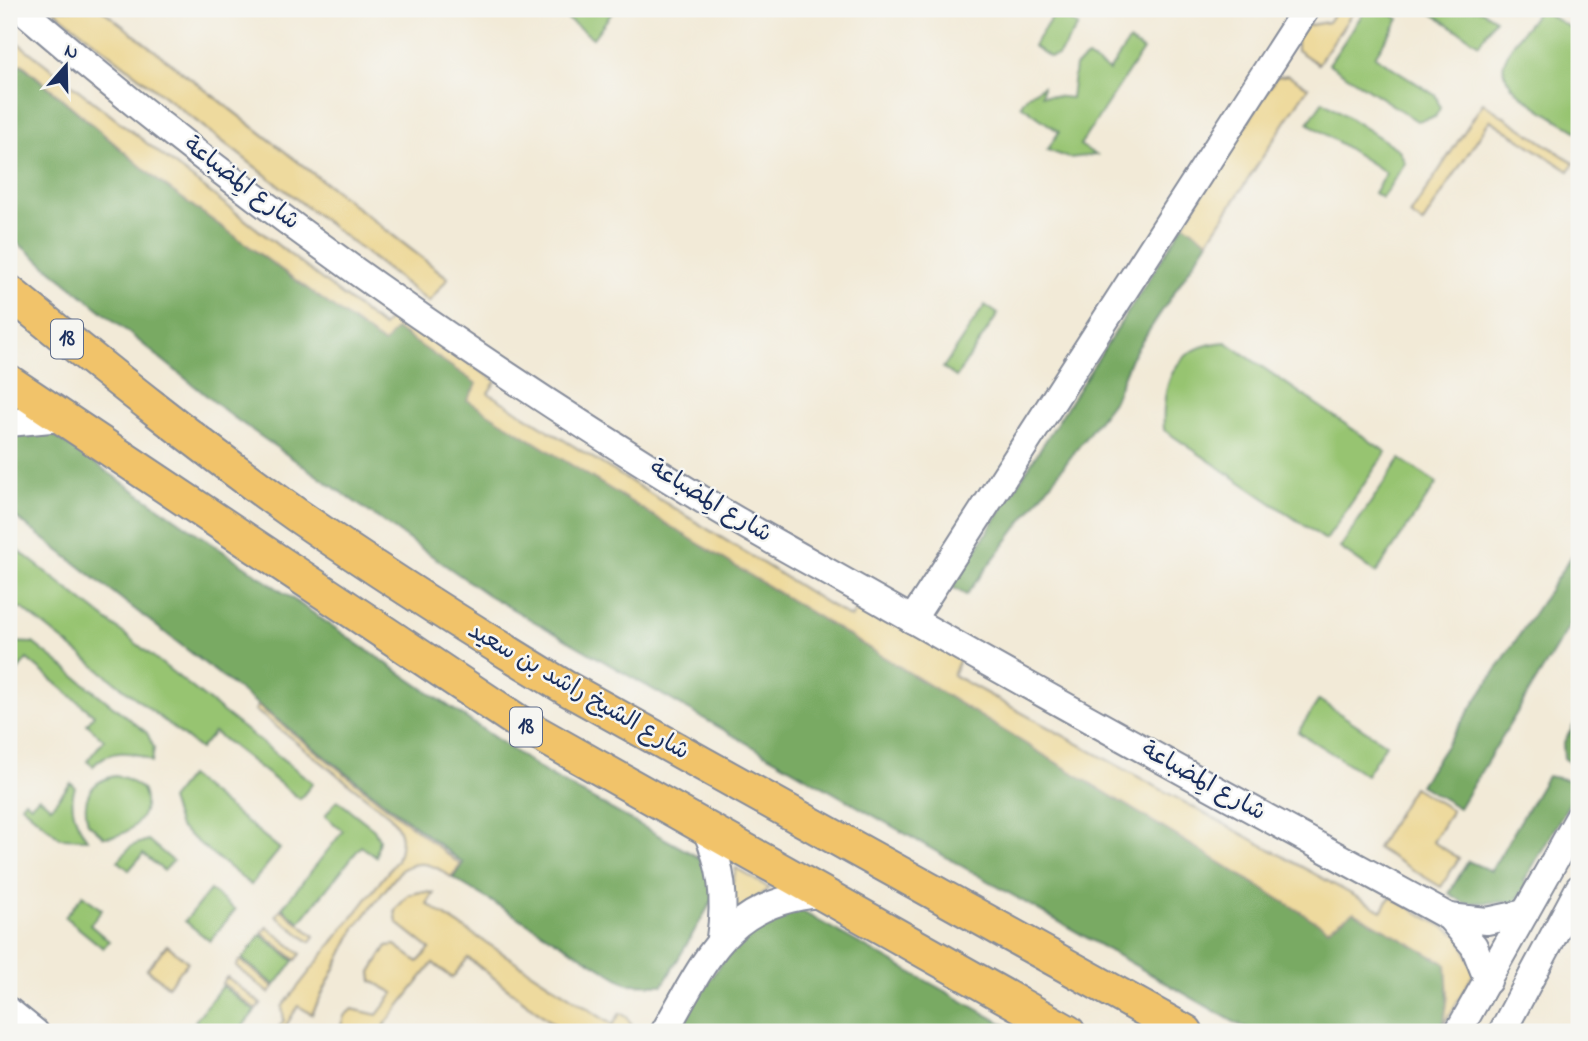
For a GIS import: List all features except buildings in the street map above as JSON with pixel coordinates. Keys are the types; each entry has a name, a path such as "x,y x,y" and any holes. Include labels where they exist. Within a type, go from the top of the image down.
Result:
{"main road":[{"name":"شارع الشيخ راشد بن سعيد","path":"9,292 219,458 378,570 473,632 566,688 1186,1032"},
{"name":"شارع الشيخ راشد بن سعيد","path":"9,382 523,725 1069,1032"}],"street":[{"name":"شارع المِضباعة","path":"21,9 219,168 451,336 698,497 912,620 1449,917 1474,946 1488,981"},
{"path":"912,620 1306,9"},
{"path":"9,423 61,418"},
{"path":"1458,1032 1579,817"},
{"path":"706,830 721,871 725,893 720,938"},
{"path":"1502,1032 1579,888"},
{"path":"664,1032 720,938 742,920 778,901 821,894"},
{"name":"شارع المِضباعة","path":"1449,917 1487,921 1525,913"},
{"path":"9,1011 35,1032"}],"green space":[{"path":"554,9 615,9 593,38"},
{"path":"1366,9 1383,9 1399,19 1375,56 1436,96 1440,108 1435,117 1417,121 1329,64"},
{"path":"1425,9 1479,9 1495,19 1479,44"},
{"path":"1539,9 1579,33 1579,133 1531,103 1510,83 1504,73 1504,63 1510,49"},
{"path":"1056,11 1078,26 1058,56 1050,57 1033,46"},
{"path":"1129,41 1143,50 1080,145 1096,155 1069,158 1047,150 1059,132 1021,105 1027,96 1043,86 1042,95 1071,98 1075,66 1088,57 1109,71"},
{"path":"21,64 157,180 383,343 396,329 478,384 468,400 1327,928 1354,912 1446,964 1447,1008 1439,1032 1254,1032 488,595 233,417 9,236 9,66"},
{"path":"1323,101 1399,150 1405,163 1382,198 1374,193 1386,173 1308,123"},
{"path":"1184,224 1208,241 1131,358 1114,400 966,595 952,587"},
{"path":"985,305 998,314 956,377 943,368"},
{"path":"1226,342 1386,452 1326,540 1164,430 1165,397 1174,370 1194,350"},
{"path":"45,429 549,775 698,857 710,874 713,899 663,985 628,984 453,878 463,863 9,512 9,439"},
{"path":"1400,459 1437,483 1376,573 1340,548"},
{"path":"9,543 313,783 300,799 214,732 200,749 23,609 9,609"},
{"path":"1579,545 1579,610 1459,808 1420,785"},
{"path":"9,642 33,643 147,733 154,748 152,762 129,753 106,756 93,766 87,761 104,740 87,724 94,715 27,659 18,670 9,662"},
{"path":"1319,700 1386,744 1366,775 1298,732"},
{"path":"1579,716 1579,766 1573,766 1564,758 1563,744"},
{"path":"115,776 125,778 142,789 145,808 137,823 130,829 122,834 104,837 88,823 87,799 99,782"},
{"path":"189,776 280,849 251,885 179,827 170,800"},
{"path":"1547,776 1569,780 1577,790 1524,881 1527,884 1516,902 1464,903 1449,893 1468,861 1491,871"},
{"path":"71,783 75,787 72,801 74,814 87,839 60,838 21,805 25,800 31,805 39,797 51,807"},
{"path":"337,800 374,829 379,839 376,857 361,846 300,922 282,908 343,831 325,816"},
{"path":"148,840 173,861 164,871 143,854 129,870 118,861 131,846"},
{"path":"210,890 235,910 210,941 185,921"},
{"path":"83,895 102,910 90,925 109,941 103,948 65,917"},
{"path":"785,902 1018,1032 691,1032 679,1026 737,939"},
{"path":"261,935 294,961 275,985 242,959"},
{"path":"222,986 255,1011 238,1032 209,1032 195,1021"}],"sand":[{"path":"52,9 101,9 448,278 429,302"},
{"path":"1337,9 1355,9 1318,64 1297,50 1297,37 1304,26 1328,22"},
{"path":"9,36 383,327 393,313 496,381 488,393 851,618 860,603 961,657 953,675 1382,911 1390,897 1460,936 1474,973 1444,1025 1448,995 1446,964 1354,912 1328,929 467,400 477,384 396,329 384,344 157,180 22,64 9,66"},
{"path":"1288,75 1308,87 1208,241 1184,224 1276,77"},
{"path":"1483,103 1574,163 1569,171 1490,120 1423,223 1410,215"},
{"path":"258,706 461,865 451,877 439,869 421,864 401,870 355,928 312,1014 298,1006 282,1032 275,1032 284,1020 282,1007 397,860 401,837 390,816 255,710"},
{"path":"1413,787 1452,810 1433,842 1459,858 1441,887 1377,848"},
{"path":"736,868 769,888 724,923"},
{"path":"434,893 427,904 613,1025 620,1013 627,1017 635,1032 564,1032 468,958 452,978 433,963 379,1032 339,1032 344,1016 352,1009 377,1015 394,993 372,981 371,972 387,946 395,945 418,962 430,949 397,923 395,910 408,895"},
{"path":"281,909 314,936 310,942 276,916"},
{"path":"267,927 301,954 296,960 262,933"},
{"path":"167,945 188,962 168,986 147,969"},
{"path":"240,960 274,987 269,993 236,966"},
{"path":"227,977 261,1004 256,1010 222,983"}]}
